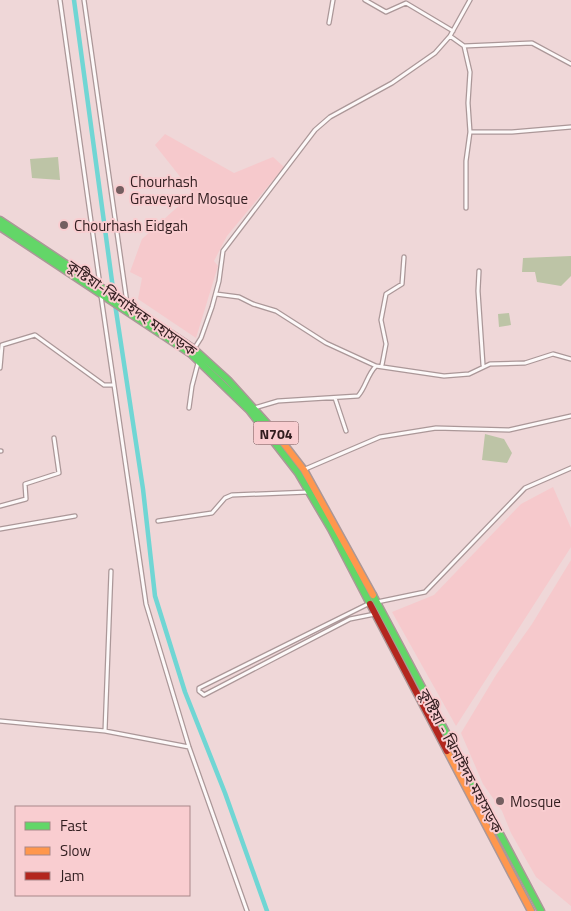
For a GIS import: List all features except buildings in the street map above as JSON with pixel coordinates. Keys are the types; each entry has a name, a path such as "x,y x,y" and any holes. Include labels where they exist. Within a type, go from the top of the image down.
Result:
{"highway":[{"name":"কুষ্টিয়া-ঝিনাইদহ মহাসড়ক","path":"0,220 101,295 192,352 198,362 252,409"},
{"name":"কুষ্টিয়া-ঝিনাইদহ মহাসড়ক","path":"0,227 32,244 126,303 192,352 252,409 301,472 376,607"},
{"name":"কুষ্টিয়া-ঝিনাইদহ মহাসড়ক","path":"301,472 310,492 376,607"},
{"name":"কুষ্টিয়া - ঝিনাইদহ মহাসড়ক","path":"376,607 531,911"},
{"name":"কুষ্টিয়া - ঝিনাইদহ মহাসড়ক","path":"376,607 541,911"}],"street":[{"path":"60,0 146,604 189,747 247,911"},
{"path":"84,0 126,303"},
{"path":"329,23 332,0"},
{"path":"365,0 386,12 406,3 453,31"},
{"path":"192,352 201,338 216,294 223,251 319,125 399,78 435,53 450,36 470,0"},
{"path":"450,36 464,46 469,58 468,103 470,132 466,161 466,208"},
{"path":"464,46 532,43 571,64"},
{"path":"470,132 512,132 571,127"},
{"path":"382,365 386,344 381,320 382,308 386,294 402,284 404,257"},
{"path":"479,271 478,291 483,365"},
{"path":"216,294 239,297 253,304 276,311 326,342 376,366 382,365 410,372 444,376 469,374 483,365 525,363 553,354 571,358"},
{"path":"0,368 2,345 35,335 104,385 114,384"},
{"path":"190,408 192,386 198,362"},
{"path":"252,409 278,401 358,396 362,392 369,373 376,366"},
{"path":"335,398 346,431"},
{"path":"301,472 380,436 436,428 509,430 571,416"},
{"path":"0,506 26,499 25,484 59,473 54,438"},
{"path":"376,607 204,695 199,691 200,688 376,607 425,592 525,488 571,468"},
{"path":"158,520 212,513 225,498 232,495 310,492"},
{"path":"0,529 75,516"},
{"path":"105,731 111,571"},
{"path":"0,721 105,731 189,747"}],"shaded area":[{"path":"165,134 234,173 273,157 284,167 227,236 214,261 218,266 196,338 138,299 142,278 130,272 142,239 193,193 155,145"},
{"path":"553,487 571,528 571,547 456,726 392,612 434,595 521,504"},
{"path":"571,560 571,906 536,877 511,833 502,811 483,784 461,733 496,675 532,624"}],"green space":[{"path":"58,157 60,180 32,178 30,159"},
{"path":"571,256 571,276 561,286 537,282 535,272 522,272 523,258"},
{"path":"509,313 511,325 499,327 498,314"},
{"path":"485,434 504,439 512,453 507,463 482,460"}],"waterway":[{"path":"74,0 114,296"},
{"path":"115,304 143,489 155,596 185,692 225,793 267,911"}],"traffic: fast":[{"path":"0,220 194,349 228,380 274,431"},
{"path":"0,227 191,354 249,410 298,473 331,529 370,604"},
{"path":"373,595 541,911"}],"traffic: slow":[{"path":"274,431 304,470 373,595"},
{"path":"447,751 531,911"}],"traffic: jam":[{"path":"370,604 447,751"}],"place":[{"name":"Chourhash Graveyard Mosque","path":"120,190"},
{"name":"Chourhash Eidgah","path":"64,225"},
{"name":"Mosque","path":"500,801"}]}
